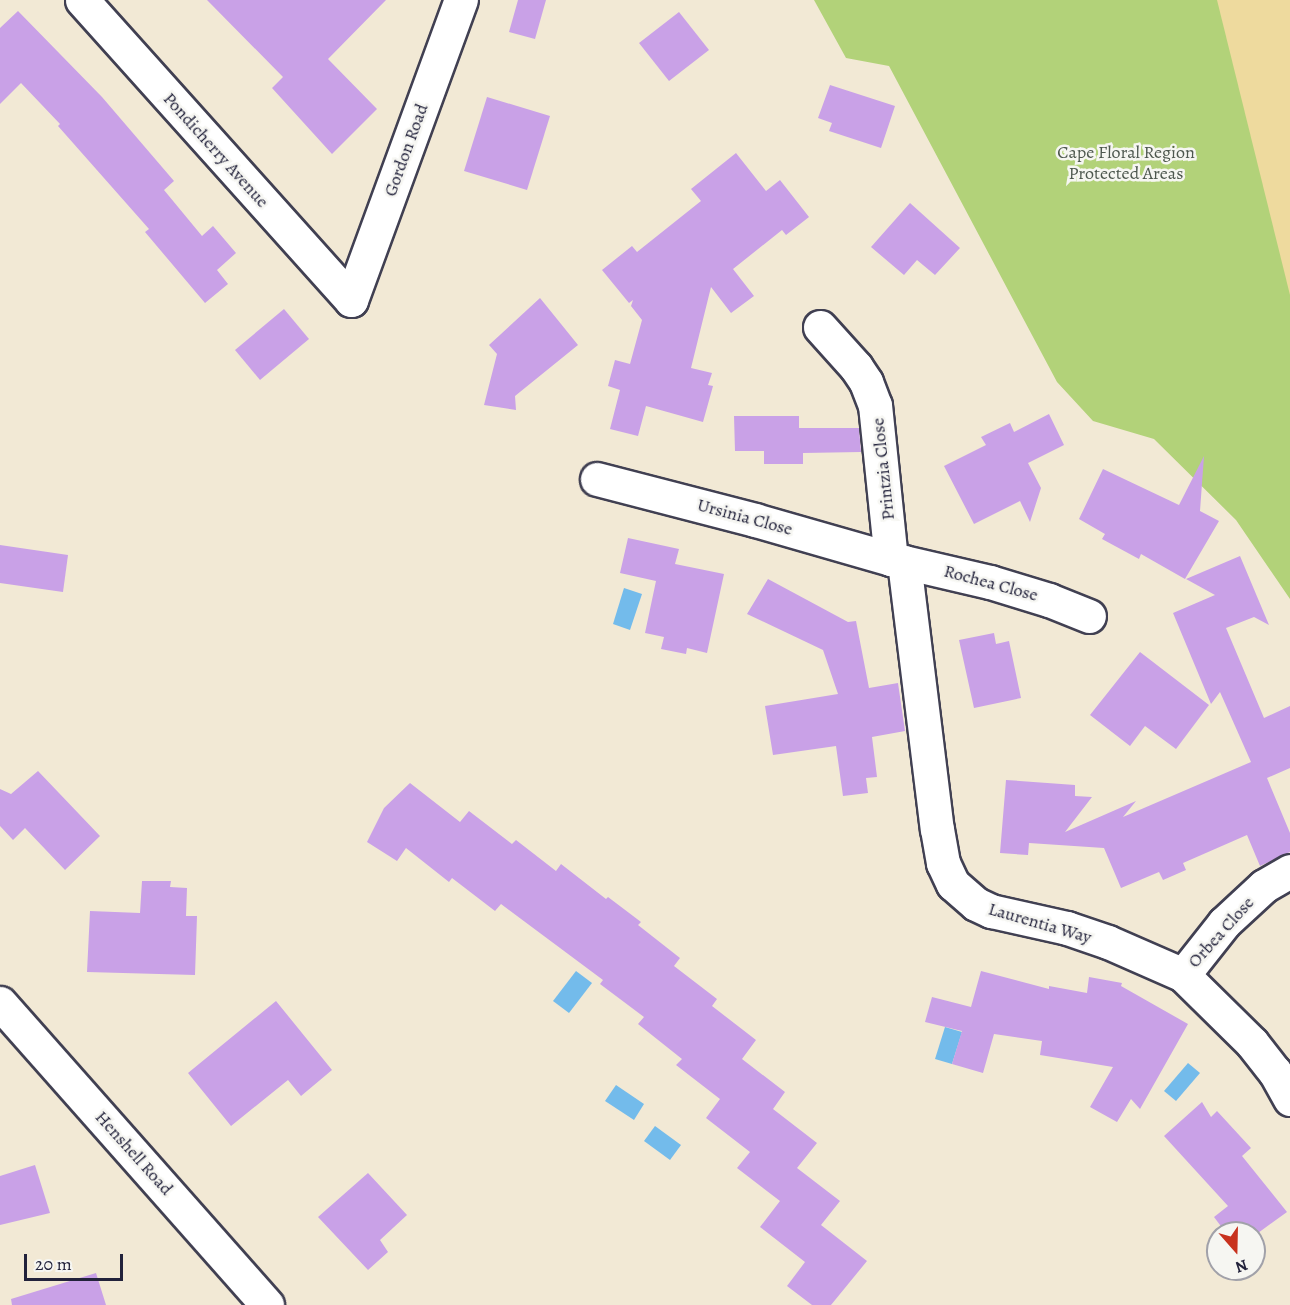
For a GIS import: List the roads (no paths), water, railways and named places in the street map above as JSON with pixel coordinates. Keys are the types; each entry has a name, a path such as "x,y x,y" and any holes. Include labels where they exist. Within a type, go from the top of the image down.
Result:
{"street":[{"name":"Pondicherry Avenue","path":"82,0 351,300"},
{"name":"Gordon Road","path":"351,300 460,0"},
{"name":"Printzia Close","path":"820,327 856,367 866,382 875,405 898,560"},
{"name":"Ursinia Close","path":"597,479 898,560"},
{"name":"Rochea Close","path":"898,560 990,582 1049,600 1089,616"},
{"name":"Laurentia Way","path":"898,560 937,829 943,863 953,884 976,904 991,911 1067,928 1108,942 1183,975 1251,1043 1275,1072 1290,1098"},
{"name":"Orbea Close","path":"1183,975 1224,923 1264,886 1290,871"},
{"name":"Henshell Road","path":"0,1003 267,1305"}],"water":[{"path":"624,588 642,594 630,630 613,624"},
{"path":"576,971 592,983 569,1013 553,1001"},
{"path":"945,1027 962,1032 952,1064 935,1059"},
{"path":"1188,1063 1200,1073 1176,1101 1164,1091"},
{"path":"616,1085 644,1104 634,1120 605,1101"},
{"path":"655,1126 681,1145 670,1160 644,1141"}],"park label":[{"name":"Cape Floral Region Protected Areas","path":"1126,163"}]}
